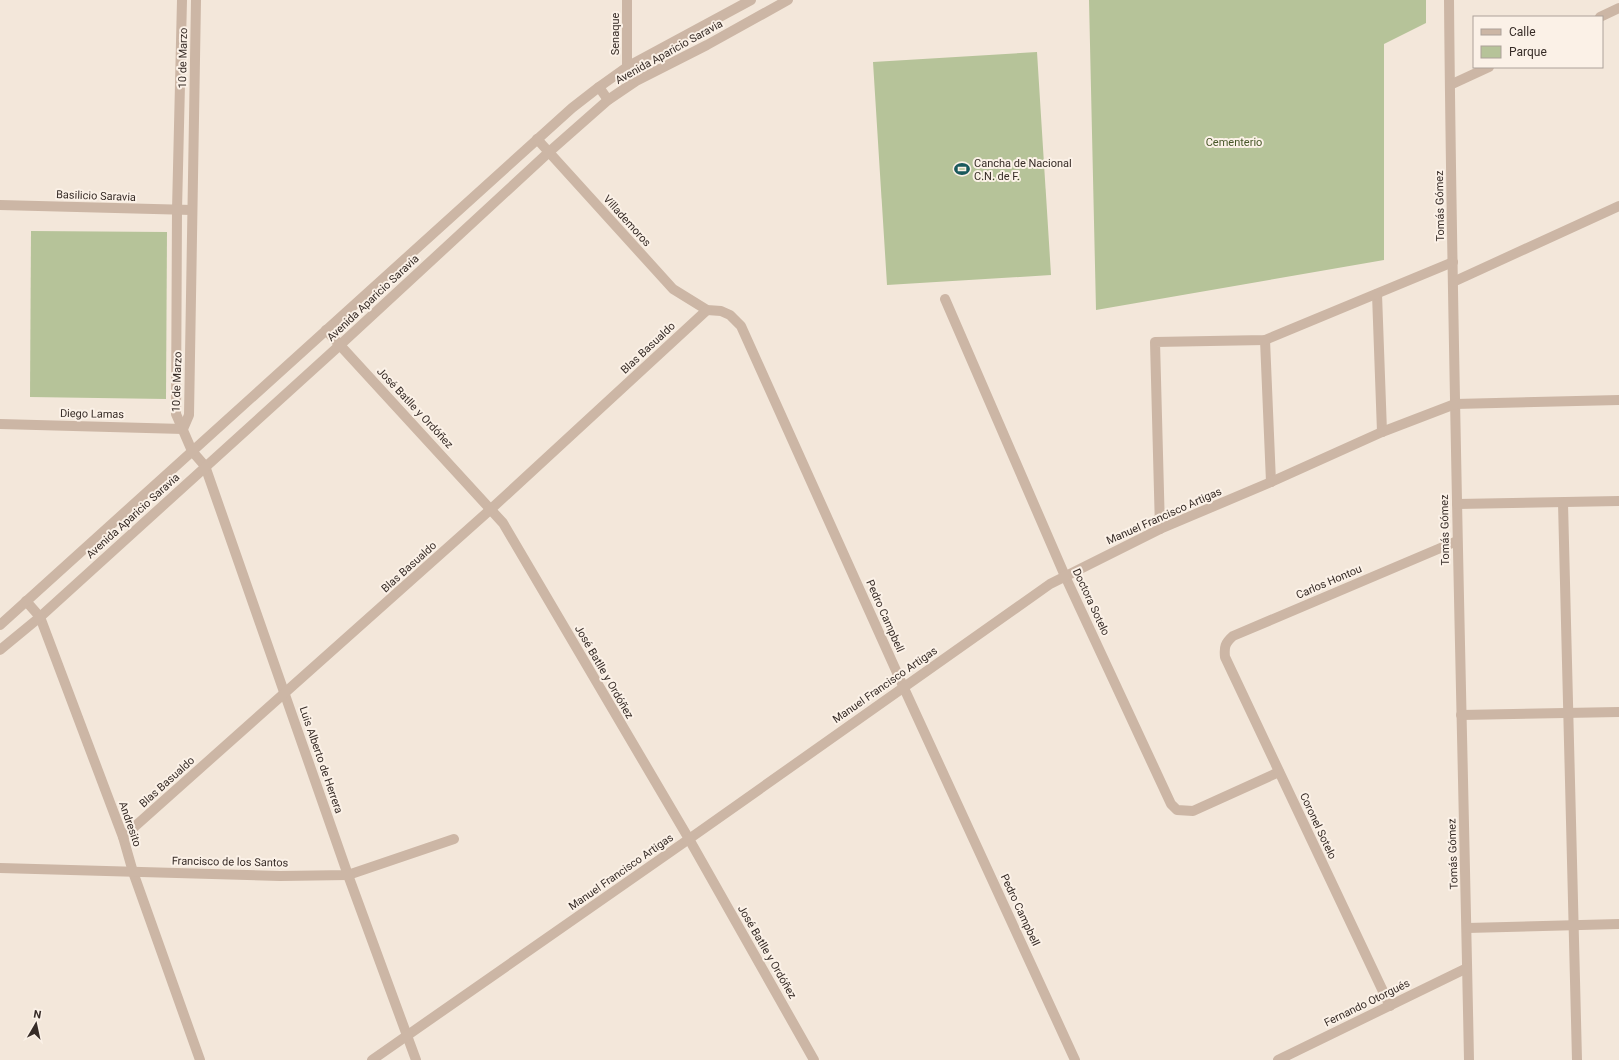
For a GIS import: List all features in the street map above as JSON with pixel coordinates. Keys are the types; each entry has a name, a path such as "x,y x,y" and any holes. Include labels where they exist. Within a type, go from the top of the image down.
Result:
{"street":[{"name":"10 de Marzo","path":"182,0 177,210 176,414 183,429"},
{"name":"10 de Marzo","path":"183,429 189,415 196,0"},
{"name":"Senaque","path":"627,0 627,67"},
{"name":"Avenida Aparicio Saravia","path":"0,625 572,108 627,67 751,0"},
{"name":"Avenida Aparicio Saravia","path":"0,650 40,617 340,345 549,152 608,100 636,81 707,45 788,0"},
{"name":"Tomás Gómez","path":"1449,0 1457,541 1469,1060"},
{"path":"1602,16 1619,8"},
{"path":"1450,85 1487,68"},
{"path":"599,87 608,100"},
{"name":"Villademoros","path":"537,139 673,289 707,310"},
{"name":"Basilicio Saravia","path":"0,205 192,210"},
{"path":"1453,282 1619,206"},
{"path":"1160,529 1155,342 1265,340 1453,262"},
{"path":"1377,294 1382,432"},
{"name":"Doctora Sotelo","path":"945,298 1065,576 1171,804 1177,810 1193,811 1279,772"},
{"name":"Blas Basualdo","path":"123,837 491,509 707,310"},
{"name":"Pedro Campbell","path":"707,310 721,311 730,315 741,326 903,686 1075,1060"},
{"name":"José Batlle y Ordóñez","path":"326,330 503,523 689,840 814,1060"},
{"path":"1265,340 1271,482"},
{"name":"Manuel Francisco Artigas","path":"372,1060 689,840 903,686 1050,584 1065,576 1160,529 1271,482 1382,432 1455,404 1619,400"},
{"name":"Diego Lamas","path":"0,424 183,429"},
{"path":"183,429 192,451 205,466"},
{"name":"Luis Alberto de Herrera","path":"205,466 286,693 348,875 416,1060"},
{"path":"1457,504 1619,501"},
{"path":"1564,503 1577,1060"},
{"name":"Carlos Hontou","path":"1225,657 1224,648 1226,642 1232,636 1457,541"},
{"name":"Andresito","path":"26,601 40,617 123,837 133,872 200,1060"},
{"name":"Coronel Sotelo","path":"1225,657 1390,1006"},
{"path":"1461,715 1619,712"},
{"name":"Francisco de los Santos","path":"0,868 280,876 348,875 454,839"},
{"path":"1467,928 1619,924"},
{"name":"Fernando Otorgués","path":"1278,1060 1467,968"}],"green space":[{"name":"Cementerio","path":"1089,0 1426,0 1426,23 1384,44 1384,260 1096,310"},
{"name":"Cancha de Nacional C.N. de F.","path":"1037,52 1051,275 887,285 873,62"},
{"path":"31,231 167,232 166,399 30,397"}],"place":[{"name":"Cancha de Nacional C.N. de F.","path":"962,169"}]}
